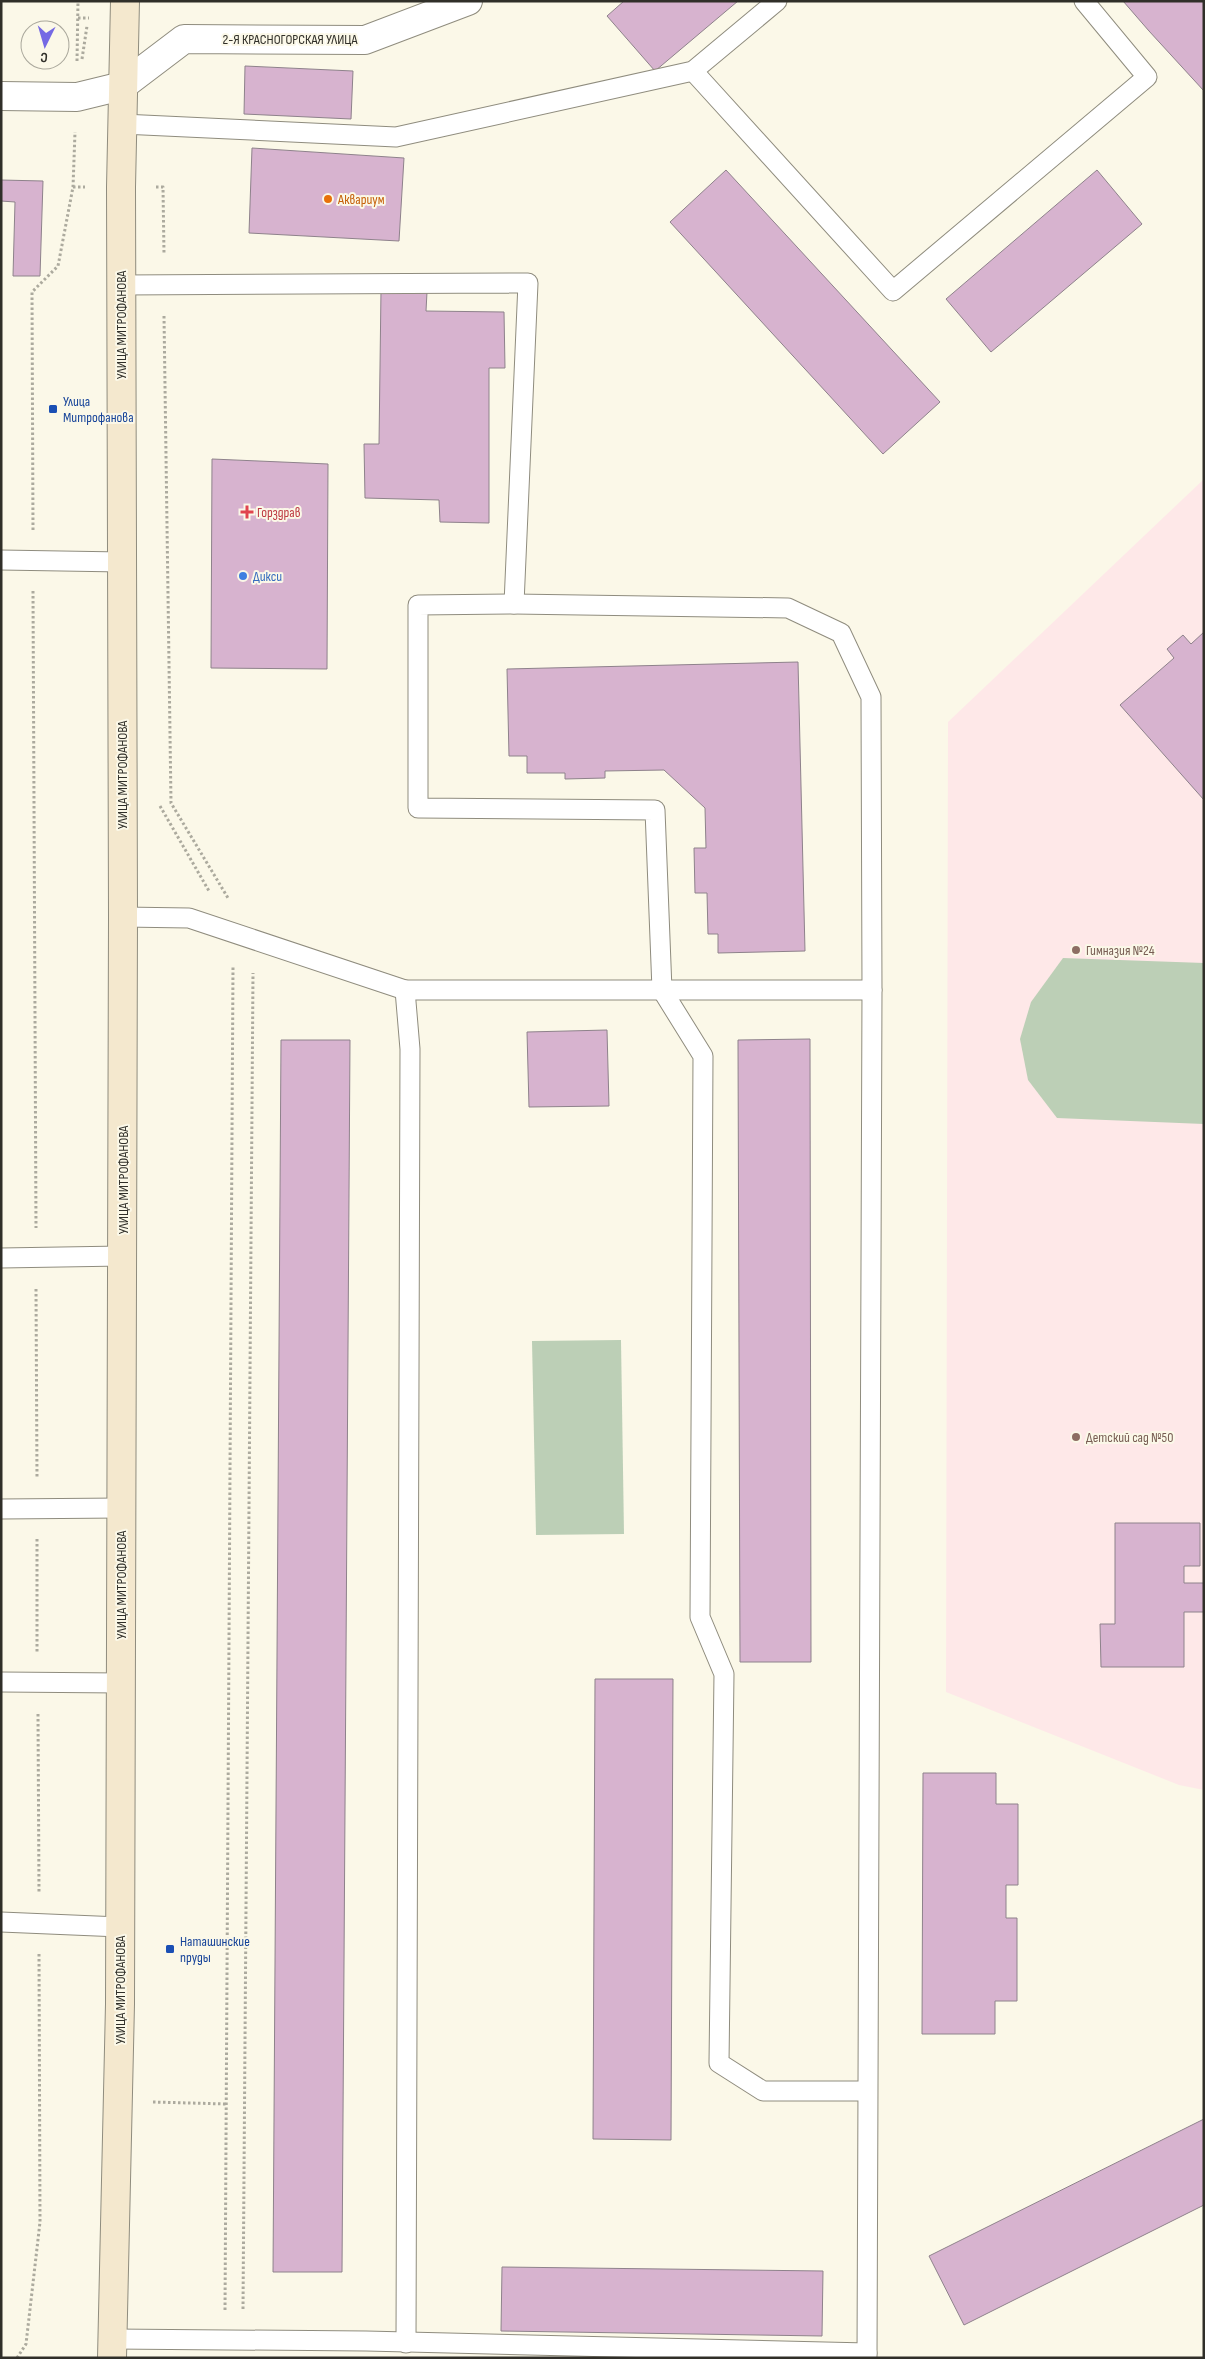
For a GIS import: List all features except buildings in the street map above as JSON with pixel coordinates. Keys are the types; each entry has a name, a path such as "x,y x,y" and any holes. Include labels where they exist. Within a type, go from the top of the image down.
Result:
{"main road":[{"name":"УЛИЦА МИТРОФАНОВА","path":"112,2349 119,2102 120,1927 123,917 122,86 125,1"}],"street":[{"name":"2-Я КРАСНОГОРСКАЯ УЛИЦА","path":"122,86 184,39 365,40 468,1"},
{"path":"1,96 77,97 122,86"}],"lane":[{"path":"122,124 396,137 694,71 777,1"},
{"path":"694,71 893,291 1148,77 1084,1"},
{"path":"122,285 528,283 514,604"},
{"path":"1,560 122,562"},
{"path":"112,2349 234,2341 365,2350 406,2343 867,2355 872,990 871,697 841,633 788,608 514,604 418,605 418,808 655,810 662,990 703,1056 700,1617 724,1674 719,2063 763,2091 867,2091"},
{"path":"123,917 189,918 405,990 872,990"},
{"path":"405,990 410,1049 406,2343"},
{"path":"1,1258 122,1256"},
{"path":"1,1509 121,1508"},
{"path":"1,1682 121,1683"},
{"path":"1,1922 120,1927"}],"path":[{"path":"73,187 77,97 78,1"},
{"path":"77,97 88,10"},
{"path":"156,197 156,188 163,187 171,803 253,940 234,2341"},
{"path":"160,806 233,933 234,2341"}],"shaded area":[{"path":"1204,479 1204,1790 1179,1785 946,1692 948,722"}],"green space":[{"path":"1063,958 1204,963 1204,1124 1057,1118 1028,1080 1020,1039 1031,1002"},
{"path":"621,1340 624,1534 536,1535 532,1341"}],"place":[{"name":"Аквариум","path":"328,199"},
{"name":"Улица Митрофанова","path":"53,409"},
{"name":"Горздрав","path":"247,512"},
{"name":"Дикси","path":"243,576"},
{"name":"Гимназия №24","path":"1076,950"},
{"name":"Детский сад №50","path":"1076,1437"},
{"name":"Наташинские пруды","path":"170,1949"}]}
